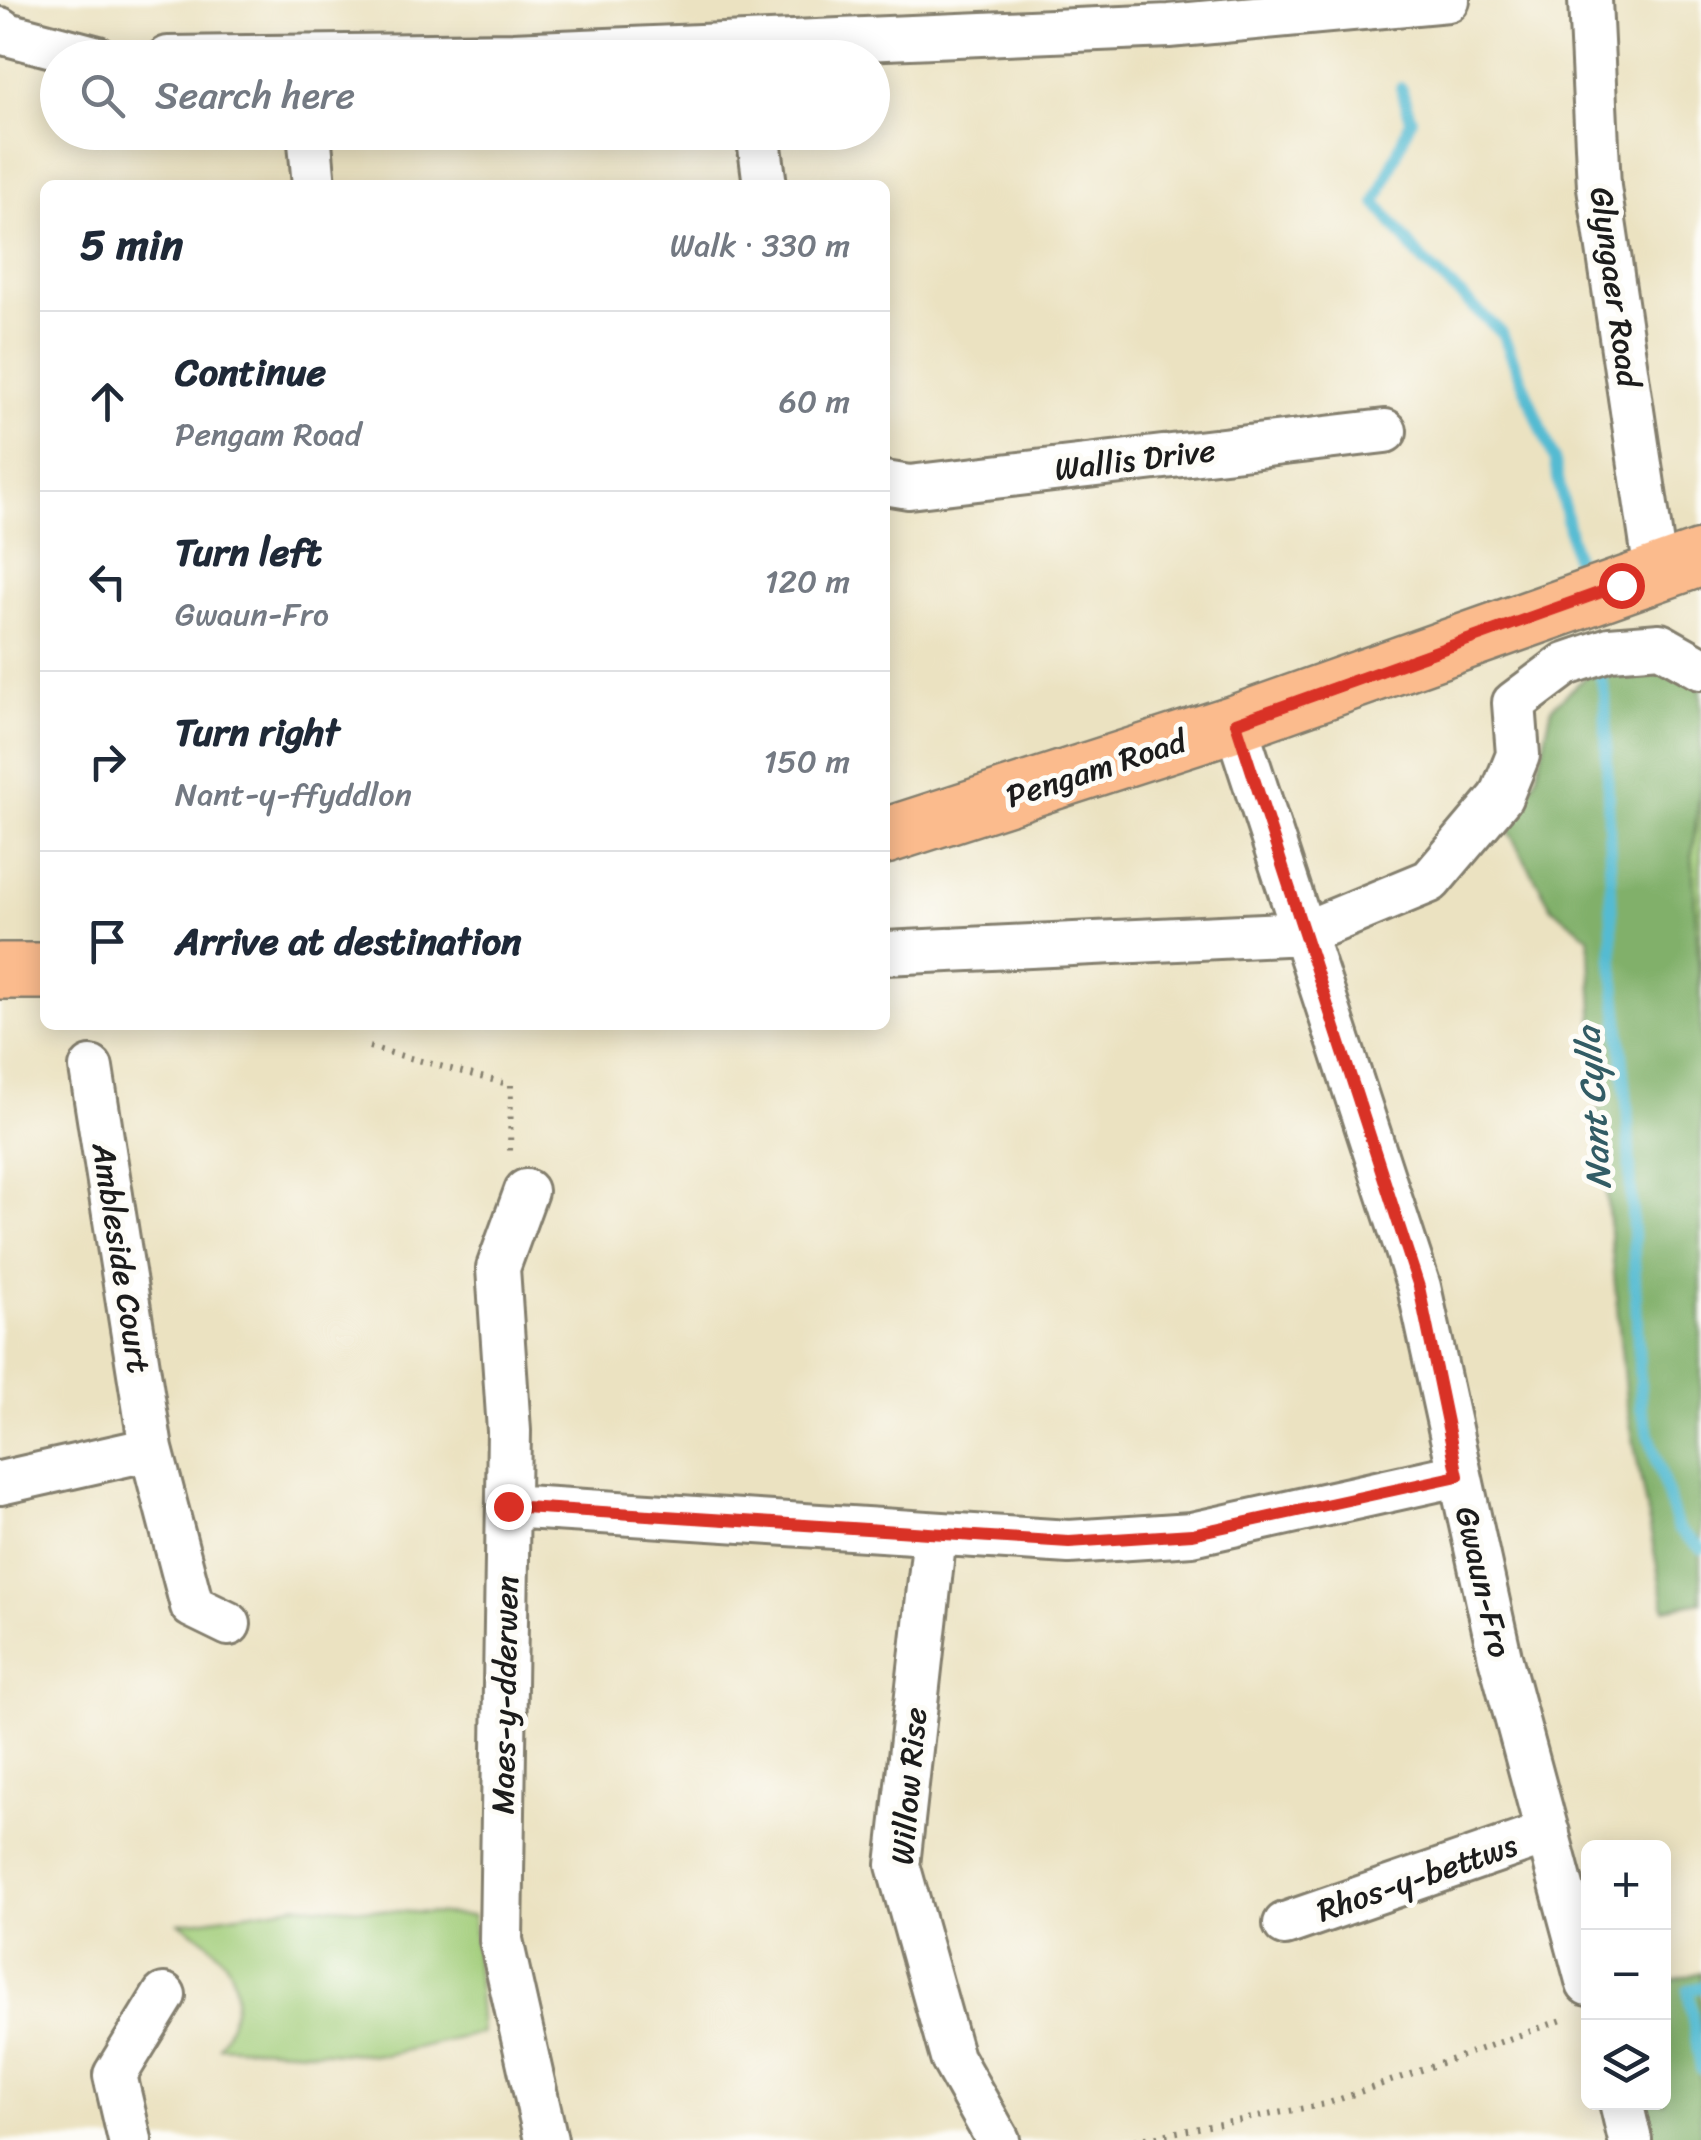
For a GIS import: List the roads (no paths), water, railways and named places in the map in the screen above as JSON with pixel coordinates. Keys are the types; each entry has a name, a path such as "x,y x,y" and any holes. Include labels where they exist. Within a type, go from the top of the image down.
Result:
{"main road":[{"name":"Pengam Road","path":"890,834 1236,723 1679,565"},
{"path":"0,971 40,971"}],"street":[{"path":"826,40 987,17 1169,26 1448,0"},
{"name":"Glyngaer Road","path":"1590,0 1600,187 1679,565"},
{"path":"0,29 40,43"},
{"path":"311,150 314,180"},
{"path":"760,150 764,180"},
{"name":"Wallis Drive","path":"890,484 909,487 1385,430"},
{"path":"890,953 1304,934 1430,880 1502,798 1518,755 1514,703 1566,664 1610,649 1660,646 1701,668"},
{"name":"Gwaun-Fro","path":"1236,723 1419,1287 1500,1656 1548,1833 1579,2000"},
{"name":"Ambleside Court","path":"91,1068 150,1448 192,1606 229,1624"},
{"name":"Maes-y-dderwen","path":"526,1192 498,1268 509,1431 501,1940 546,2140"},
{"path":"0,1483 150,1448"},
{"path":"508,1506 1069,1542 1192,1534 1458,1476"},
{"name":"Willow Rise","path":"934,1534 898,1865 952,2058 998,2140"},
{"name":"Rhos-y-bettws","path":"1285,1924 1548,1833"},
{"path":"130,2140 115,2075 164,1995"},
{"path":"1622,2110 1630,2140"}],"waterway":[{"name":"Nant Cylla","path":"1401,88 1411,119 1376,203 1422,260 1502,333 1554,459 1575,558"},
{"name":"Nant Cylla","path":"1597,658 1605,695 1613,961 1627,1103 1641,1408 1678,1529 1701,1548"},
{"name":"Nant Cylla","path":"1701,1987 1688,1990 1701,2069"}]}
